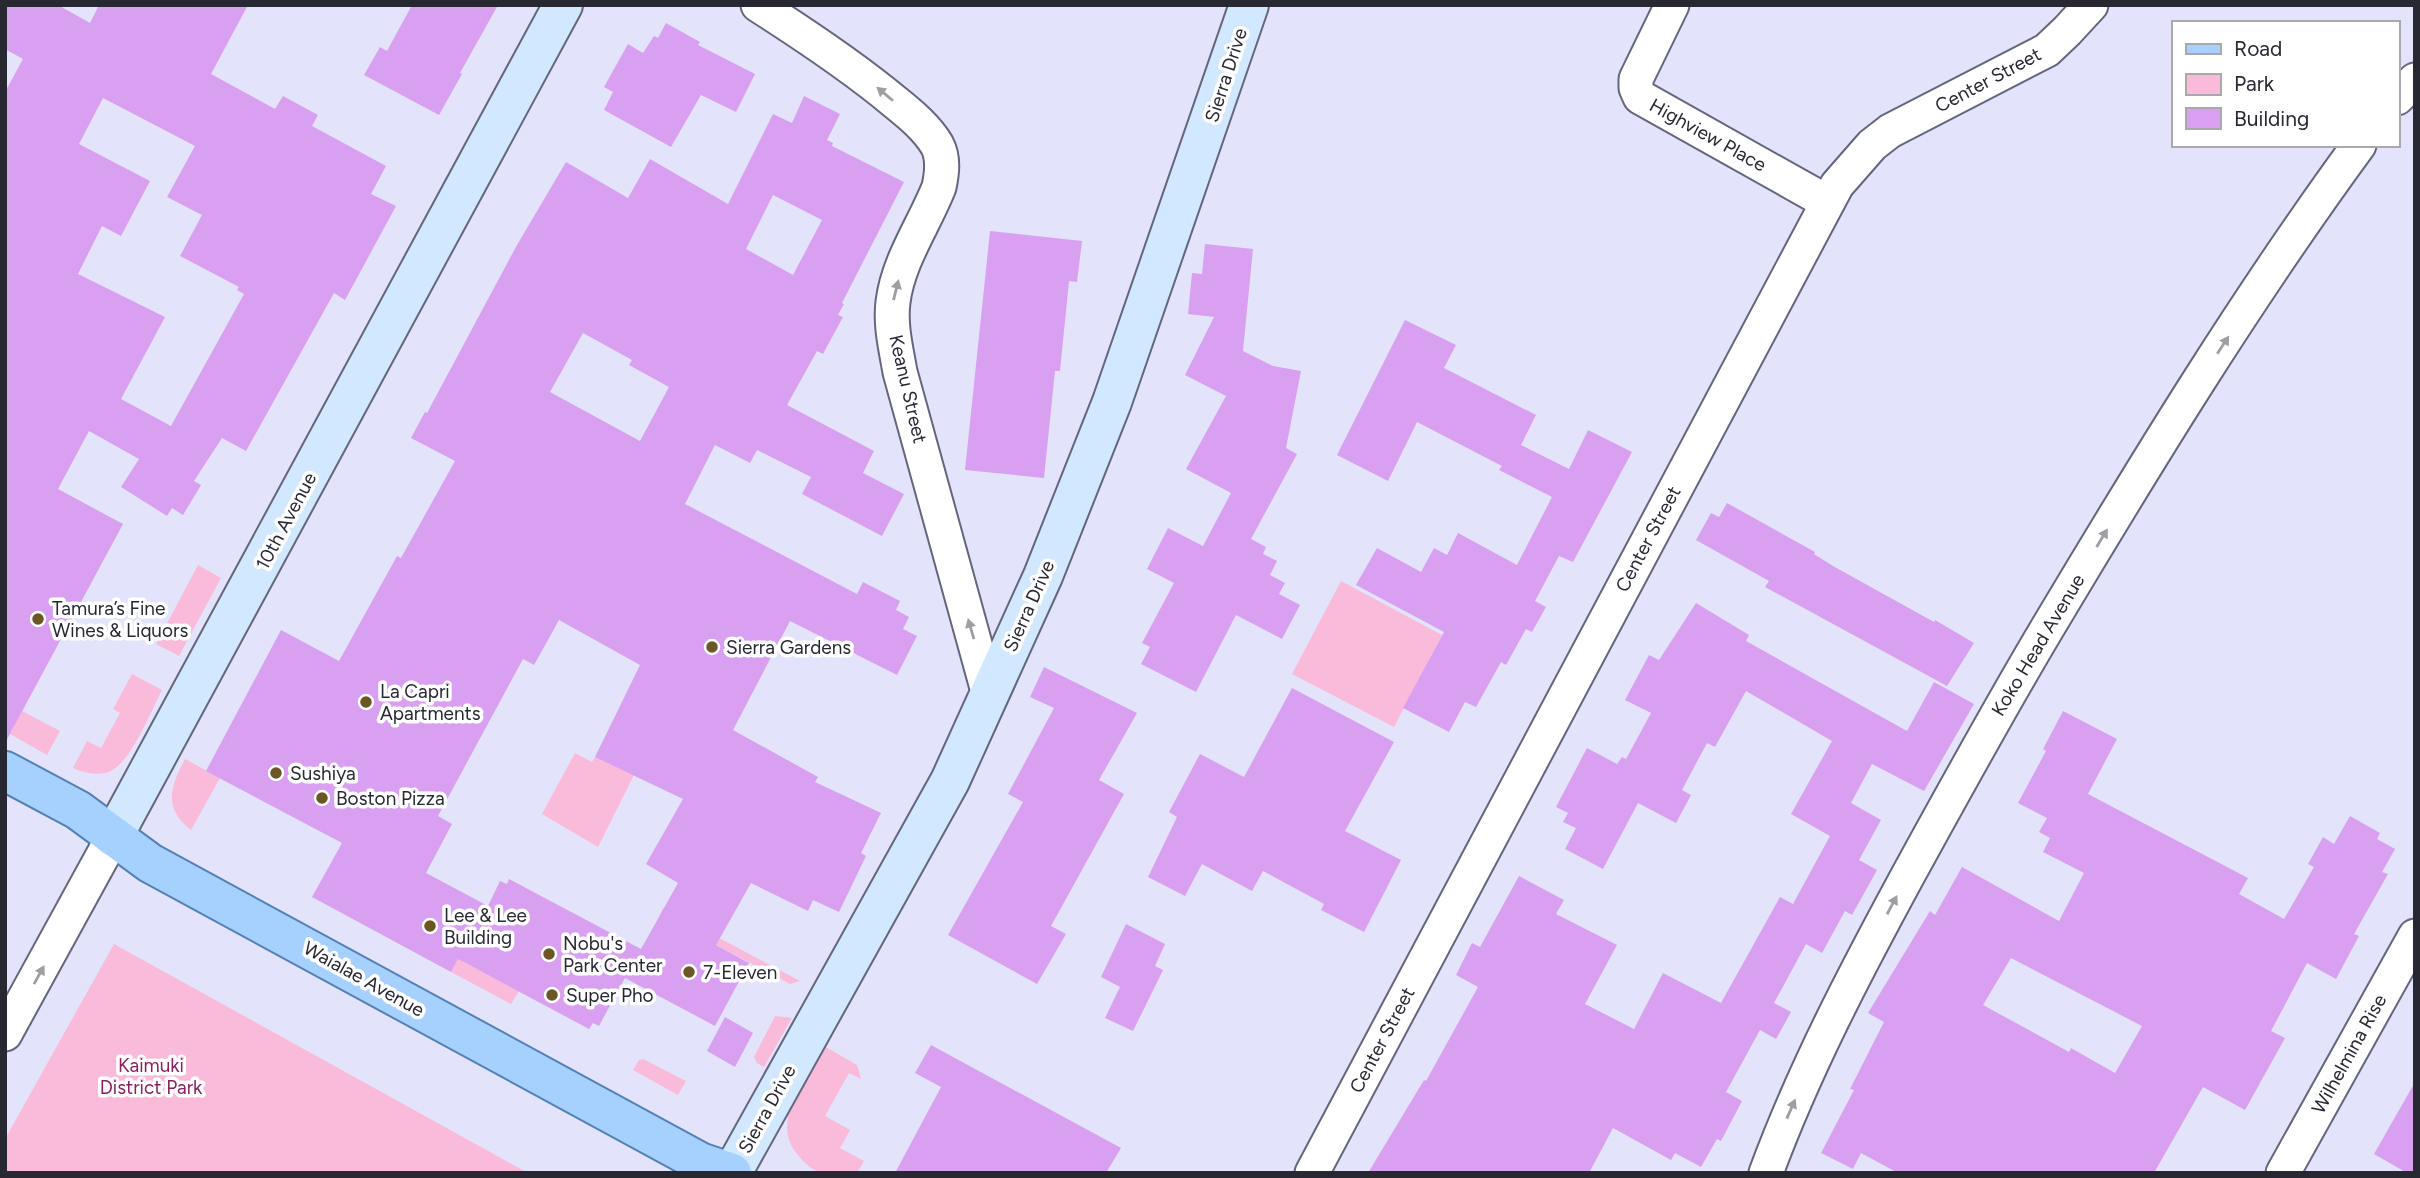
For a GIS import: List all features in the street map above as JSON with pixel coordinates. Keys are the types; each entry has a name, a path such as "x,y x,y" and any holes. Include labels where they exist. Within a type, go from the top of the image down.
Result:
{"main road":[{"name":"Waialae Avenue","path":"5,771 78,810 150,863 691,1157 732,1173"}],"street":[{"name":"10th Avenue","path":"5,1034 563,5"},
{"name":"Keanu Street","path":"758,5 803,33 877,87 915,120 937,145 940,153 942,171 939,187 909,250 897,284 893,303 895,341 900,372 989,695"},
{"name":"Sierra Drive","path":"732,1173 950,781 1043,576 1108,414 1249,5"},
{"name":"Highview Place","path":"1672,5 1636,79 1640,97 1827,202"},
{"name":"Center Street","path":"1312,1173 1837,185 1872,145 1917,117 2046,50 2091,5"},
{"path":"2399,96 2415,80"},
{"name":"Koko Head Avenue","path":"1766,1173 1783,1127 1837,1012 1993,720 2141,474 2226,340 2303,221 2357,147"},
{"name":"Wilhelmina Rise","path":"2283,1173 2415,936"}],"green space":[{"path":"198,565 221,578 179,656 156,644"},
{"path":"1341,581 1442,635 1394,727 1292,674"},
{"path":"132,674 162,690 131,750 114,769 105,773 88,773 73,768 87,741 101,748 120,713 113,709"},
{"path":"22,711 60,731 47,755 10,734"},
{"path":"575,753 592,762 595,757 634,775 598,847 542,814"},
{"path":"185,759 220,778 191,830 176,814 172,797"},
{"path":"663,908 800,981 790,984 660,915"},
{"name":"Kaimuki District Park","path":"114,944 528,1173 5,1173 5,1139"},
{"path":"461,953 466,956 463,962 519,991 511,1004 451,972"},
{"path":"775,1016 792,1018 764,1067 757,1063 754,1057"},
{"path":"824,1046 857,1065 861,1079 849,1073 825,1116 850,1130 840,1148 864,1161 857,1173 828,1174 816,1171 802,1160 790,1142 787,1128 793,1099"},
{"path":"643,1059 686,1081 678,1095 633,1070 639,1060"}],"building":[{"path":"5,5 58,5 90,23 99,5 248,5 211,74 275,109 283,96 318,115 312,126 386,166 371,194 396,206 345,300 334,293 246,451 222,438 194,481 201,485 183,515 172,508 167,516 121,487 139,459 89,431 58,489 123,524 5,743 5,92 23,59 5,49","holes":["103,98 195,146 167,197 202,215 180,256 239,287 237,290 244,294 171,426 121,399 165,317 78,274 102,226 121,236 150,181 79,144"]},
{"path":"412,5 498,5 439,115 364,75 380,47 387,51"},
{"path":"666,23 700,42 698,45 755,74 736,112 701,95 671,147 604,110 613,92 604,87 628,44 643,53 654,36 658,38"},
{"path":"804,96 840,114 827,140 833,143 832,146 904,182 842,303 844,304 838,315 843,317 823,354 817,351 787,405 874,451 863,473 904,494 882,536 802,494 811,477 757,450 750,463 715,445 685,504 857,594 863,582 900,601 896,610 909,617 903,629 917,636 897,675 790,621 733,730 818,777 815,782 881,813 861,853 866,856 839,912 813,900 808,911 751,883 716,945 749,963 715,1026 625,978 599,1026 593,1023 589,1029 458,959 451,972 312,897 342,843 206,771 281,630 339,661 397,556 401,558 455,461 411,438 566,162 628,198 650,159 728,204 773,114 792,123","holes":["773,195 822,220 793,275 746,249","583,333 632,360 629,365 669,387 640,441 550,392","559,620 640,665 595,757 683,799 646,864 678,883 641,949 509,879 507,884 500,881 488,906 426,873 452,824 438,816 523,659 534,665"]},
{"path":"990,231 1082,241 1077,282 1069,281 1060,371 1055,371 1044,478 965,470"},
{"path":"1205,244 1253,249 1243,351 1273,366 1301,371 1286,448 1297,454 1251,539 1266,547 1263,554 1277,561 1270,575 1285,583 1279,594 1300,605 1282,639 1236,615 1196,692 1141,664 1150,647 1142,643 1174,583 1147,569 1168,528 1203,546 1231,493 1186,469 1226,396 1185,375 1214,317 1188,314 1192,273 1202,274"},
{"path":"1405,320 1456,345 1444,368 1536,415 1521,445 1569,469 1588,430 1632,452 1573,562 1559,556 1535,601 1546,607 1532,632 1526,629 1506,665 1501,662 1476,707 1465,702 1449,732 1403,708 1444,632 1356,585 1377,548 1421,572 1434,548 1447,555 1458,533 1517,565 1552,497 1499,470 1502,466 1417,422 1388,481 1337,455"},
{"path":"1727,503 1815,552 1814,554 1833,566 1974,643 1947,686 1765,587 1769,581 1696,540 1711,513 1719,517"},
{"path":"1696,603 1749,635 1746,641 1907,731 1934,682 1974,704 1924,791 1872,764 1851,803 1881,820 1859,860 1877,870 1852,915 1845,911 1822,953 1806,944 1774,1003 1791,1012 1776,1039 1760,1030 1726,1092 1742,1101 1721,1141 1717,1139 1701,1167 1675,1153 1671,1160 1613,1128 1589,1173 1368,1173 1424,1080 1426,1081 1478,987 1456,975 1472,943 1480,947 1519,876 1564,900 1556,914 1617,945 1585,1004 1634,1029 1663,973 1721,1003 1780,897 1793,904 1830,836 1791,814 1832,741 1746,691 1715,747 1707,743 1682,790 1691,795 1676,823 1638,803 1603,869 1565,849 1576,828 1563,822 1568,813 1556,807 1587,748 1617,764 1622,757 1626,759 1651,713 1625,700 1649,655 1659,660"},
{"path":"1044,667 1137,713 1099,780 1124,794 1051,926 1066,934 1037,984 948,935 1023,802 1008,794 1054,708 1030,697"},
{"path":"1292,688 1394,742 1345,831 1401,860 1364,932 1321,910 1324,904 1263,871 1252,891 1202,864 1185,896 1148,877 1177,817 1169,812 1200,754 1244,777"},
{"path":"2063,711 2117,739 2088,794 2248,878 2239,894 2284,919 2314,867 2308,864 2323,837 2334,844 2350,816 2380,833 2377,839 2395,849 2382,872 2388,874 2354,934 2359,936 2336,979 2307,963 2271,1031 2285,1038 2245,1110 2203,1087 2154,1173 1898,1173 1861,1153 1853,1169 1821,1153 1854,1090 1850,1089 1884,1022 1868,1013 1930,911 1935,915 1962,867 2059,921 2084,873 2043,852 2050,838 2039,832 2047,818 2018,803 2046,751 2043,749","holes":["2011,958 2142,1026 2115,1073 2071,1048 2069,1052 1983,1005"]},
{"path":"1126,924 1165,944 1155,966 1163,970 1133,1031 1105,1018 1120,987 1101,977"},
{"path":"725,1017 753,1033 735,1067 707,1051"},
{"path":"931,1045 1121,1148 1106,1173 895,1173 941,1087 915,1073"},
{"path":"2415,1082 2415,1173 2407,1173 2374,1154"}],"place":[{"name":"Tamura’s Fine Wines & Liquors","path":"38,619"},
{"name":"Sierra Gardens","path":"712,647"},
{"name":"La Capri Apartments","path":"366,702"},
{"name":"Sushiya","path":"276,773"},
{"name":"Boston Pizza","path":"322,798"},
{"name":"Lee & Lee Building","path":"430,926"},
{"name":"Nobu's Park Center","path":"549,954"},
{"name":"7-Eleven","path":"689,972"},
{"name":"Super Pho","path":"552,995"}]}
